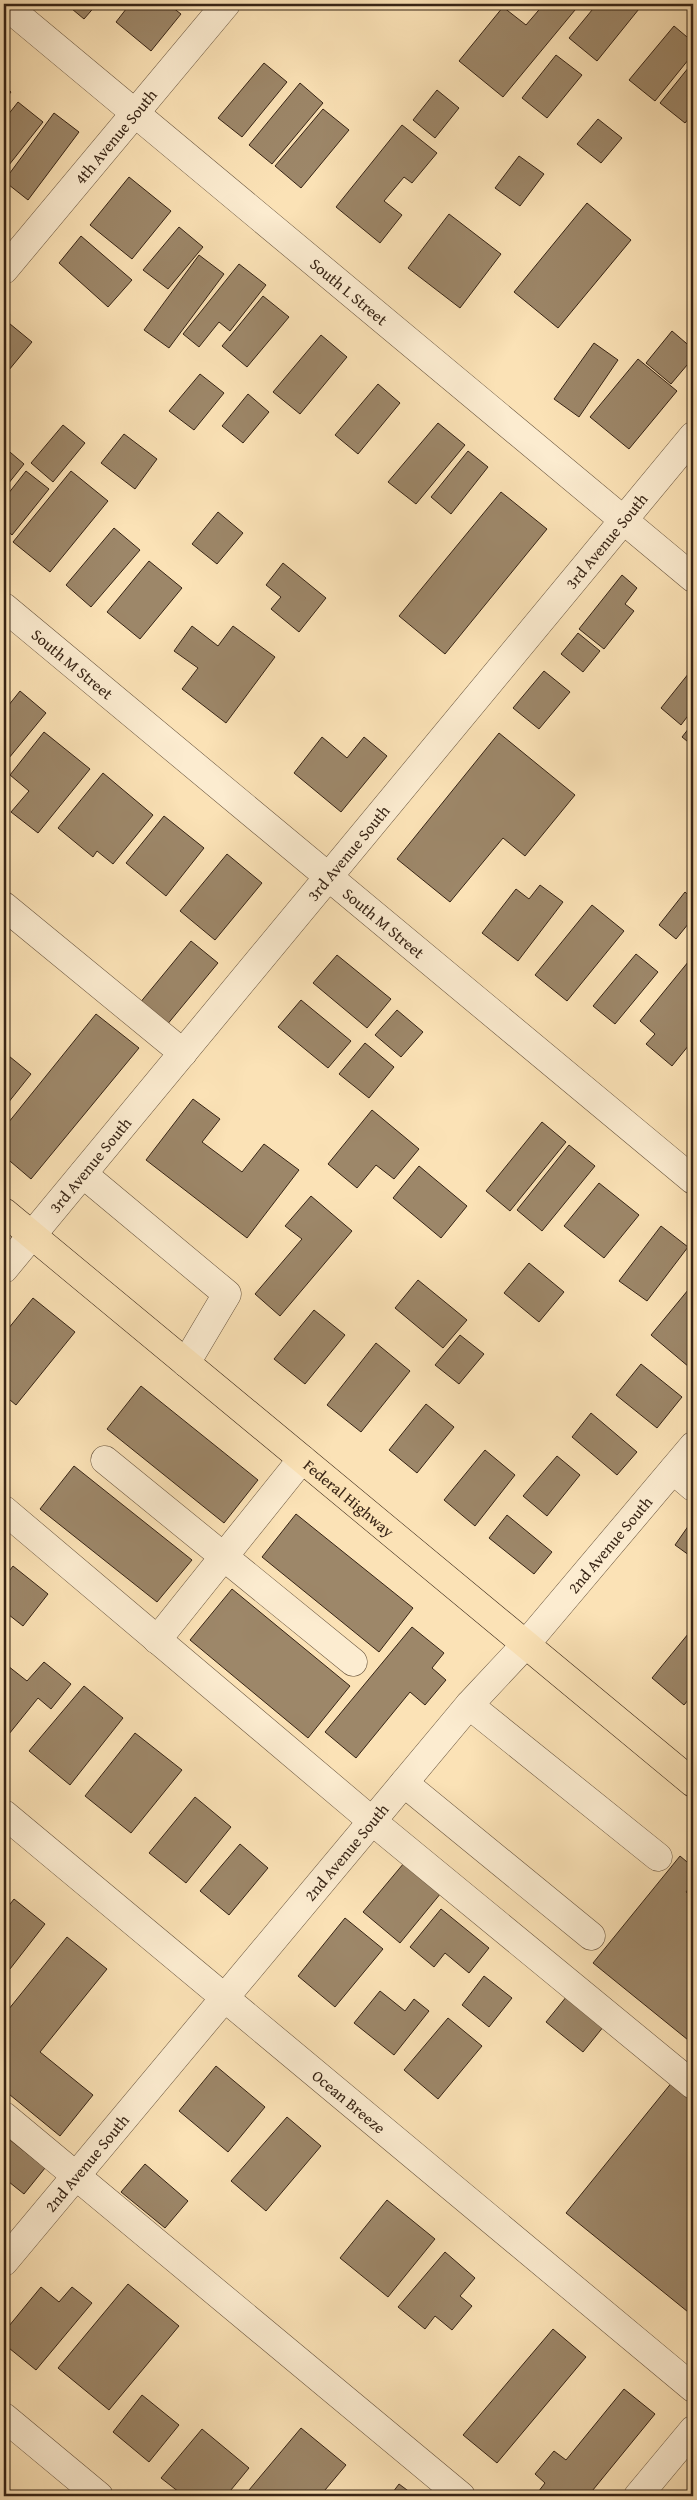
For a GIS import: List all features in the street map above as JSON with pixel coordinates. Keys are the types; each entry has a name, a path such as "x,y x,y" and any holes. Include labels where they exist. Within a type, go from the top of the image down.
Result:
{"main road":[{"name":"Federal Highway","path":"4,1212 693,1783"}],"street":[{"name":"South L Street","path":"4,4 693,578"},
{"name":"4th Avenue South","path":"4,270 226,4"},
{"name":"3rd Avenue South","path":"4,1269 693,436"},
{"name":"South M Street","path":"4,608 693,1180"},
{"path":"4,906 183,1053"},
{"path":"83,1174 227,1294 186,1363"},
{"name":"2nd Avenue South","path":"4,2262 469,1705 683,1479 693,1446"},
{"path":"157,1640 302,1459"},
{"path":"105,1460 352,1662"},
{"path":"4,1510 372,1821 693,2085"},
{"path":"469,1705 658,1857"},
{"path":"404,1783 591,1936"},
{"name":"Ocean Breeze","path":"4,1814 693,2388"},
{"path":"4,2116 461,2496"},
{"path":"4,2417 99,2496"},
{"path":"638,2496 693,2430"}],"building":[{"path":"66,4 97,4 84,19"},
{"path":"130,4 168,4 181,14 151,51 116,22"},
{"path":"544,4 580,4 503,97 459,61 503,7 526,25"},
{"path":"597,4 643,4 597,61 569,38"},
{"path":"674,26 693,42 693,54 655,101 629,80"},
{"path":"556,55 582,75 547,118 522,98"},
{"path":"693,62 693,113 685,123 660,103"},
{"path":"264,63 287,82 242,137 218,118"},
{"path":"300,83 323,103 272,164 249,145"},
{"path":"4,86 11,92 4,101"},
{"path":"437,90 459,108 435,138 413,120"},
{"path":"18,102 43,122 5,170 4,120"},
{"path":"323,109 349,130 301,188 275,166"},
{"path":"54,113 79,132 28,200 4,181"},
{"path":"598,119 622,138 601,163 577,144"},
{"path":"402,125 437,153 412,183 404,177 384,201 402,215 380,243 336,207"},
{"path":"519,156 544,174 520,206 495,188"},
{"path":"129,177 171,211 132,259 90,225"},
{"path":"587,203 631,240 558,328 514,292"},
{"path":"449,214 501,254 460,308 408,268"},
{"path":"179,227 203,247 168,289 143,270"},
{"path":"81,236 132,280 108,307 59,263"},
{"path":"199,255 224,274 169,348 144,330"},
{"path":"239,264 266,285 230,331 219,322 199,347 183,334"},
{"path":"263,296 289,317 247,367 222,346"},
{"path":"4,319 32,342 4,376"},
{"path":"672,331 693,349 693,358 671,384 646,363"},
{"path":"321,335 347,357 300,414 273,392"},
{"path":"594,343 618,360 579,417 554,399"},
{"path":"638,359 677,391 629,449 590,417"},
{"path":"200,374 224,393 194,430 169,411"},
{"path":"378,384 400,403 358,454 335,435"},
{"path":"248,394 269,412 243,443 222,426"},
{"path":"438,423 465,445 416,504 388,482"},
{"path":"63,425 85,443 53,482 31,463"},
{"path":"124,434 157,459 135,489 101,463"},
{"path":"4,447 24,464 4,489"},
{"path":"468,451 488,467 451,514 431,497"},
{"path":"26,471 49,489 12,535 4,528 4,499"},
{"path":"71,471 108,501 50,572 13,542"},
{"path":"501,492 547,529 445,654 399,616"},
{"path":"218,512 243,533 217,564 192,544"},
{"path":"114,528 140,550 91,607 66,585"},
{"path":"149,561 182,588 140,639 107,612"},
{"path":"283,563 326,598 299,632 271,609 281,597 266,585"},
{"path":"622,575 637,588 625,604 634,611 604,649 579,629"},
{"path":"192,626 218,646 233,626 275,657 226,723 182,689 198,668 174,651"},
{"path":"578,633 600,651 583,672 561,654"},
{"path":"693,668 693,709 681,725 661,708"},
{"path":"544,671 570,692 539,729 513,708"},
{"path":"20,691 46,713 4,764 4,711"},
{"path":"693,723 693,746 682,737"},
{"path":"44,732 90,769 38,833 11,812 29,791 10,775"},
{"path":"499,733 575,795 525,856 503,838 450,902 397,859"},
{"path":"322,737 347,758 364,737 387,756 341,812 294,773"},
{"path":"103,773 153,815 113,864 97,851 93,857 58,828"},
{"path":"164,816 204,848 166,896 126,863"},
{"path":"227,854 262,883 215,940 180,911"},
{"path":"540,885 563,902 518,961 482,933 516,889 529,899"},
{"path":"685,892 693,899 693,918 676,939 659,925"},
{"path":"592,905 624,931 567,1001 535,975"},
{"path":"191,941 218,963 166,1026 139,1004"},
{"path":"636,954 658,972 615,1024 593,1006"},
{"path":"337,955 391,999 367,1028 313,983"},
{"path":"693,956 693,1040 672,1066 646,1044 655,1034 640,1021"},
{"path":"301,1000 351,1041 328,1068 278,1027"},
{"path":"397,1010 423,1032 401,1057 375,1035"},
{"path":"96,1014 139,1048 31,1179 4,1156 4,1128"},
{"path":"365,1043 394,1067 369,1098 339,1074"},
{"path":"4,1052 31,1074 4,1108"},
{"path":"193,1099 220,1119 202,1142 242,1172 264,1144 299,1170 247,1238 146,1160"},
{"path":"372,1110 419,1149 394,1179 376,1165 357,1188 328,1164"},
{"path":"542,1122 566,1142 510,1211 486,1191"},
{"path":"569,1145 595,1166 542,1231 517,1210"},
{"path":"419,1166 467,1206 441,1238 393,1198"},
{"path":"599,1183 639,1215 604,1258 564,1226"},
{"path":"311,1196 352,1231 280,1316 255,1294 302,1239 285,1226"},
{"path":"661,1226 688,1247 647,1301 619,1281"},
{"path":"529,1263 564,1292 539,1322 504,1293"},
{"path":"418,1280 467,1320 443,1348 395,1308"},
{"path":"693,1284 693,1362 689,1367 651,1335"},
{"path":"33,1298 75,1332 16,1405 4,1395 4,1368 7,1364 4,1362 4,1334"},
{"path":"314,1310 345,1335 305,1384 274,1359"},
{"path":"460,1335 484,1354 459,1384 435,1365"},
{"path":"376,1343 410,1371 361,1432 327,1405"},
{"path":"641,1364 682,1397 657,1428 616,1395"},
{"path":"141,1386 258,1480 224,1523 107,1429"},
{"path":"426,1404 454,1427 417,1473 389,1450"},
{"path":"591,1413 637,1452 617,1475 572,1437"},
{"path":"485,1450 515,1475 475,1526 444,1500"},
{"path":"557,1456 580,1475 547,1516 523,1496"},
{"path":"74,1466 192,1560 157,1602 40,1509"},
{"path":"296,1514 413,1608 379,1652 262,1557"},
{"path":"507,1515 552,1552 534,1574 489,1538"},
{"path":"689,1525 693,1528 693,1558 675,1545"},
{"path":"13,1566 48,1594 23,1626 4,1611 4,1578"},
{"path":"232,1589 350,1686 308,1738 190,1640"},
{"path":"412,1627 444,1653 432,1668 446,1680 425,1705 410,1692 356,1758 325,1732"},
{"path":"693,1628 693,1694 684,1705 652,1678"},
{"path":"44,1662 71,1684 51,1709 38,1698 9,1734 4,1729 4,1671 8,1666 27,1681"},
{"path":"84,1686 123,1718 70,1785 29,1751"},
{"path":"135,1733 182,1770 131,1833 85,1796"},
{"path":"195,1797 231,1827 186,1883 149,1853"},
{"path":"240,1844 268,1868 229,1915 200,1891"},
{"path":"680,1856 693,1867 693,1883 686,1892 693,1898 693,2044 593,1963"},
{"path":"404,1863 441,1893 400,1943 363,1912"},
{"path":"14,1899 45,1924 10,1969 4,1964 4,1912"},
{"path":"441,1909 489,1948 469,1973 445,1953 434,1967 410,1947"},
{"path":"345,1918 383,1949 335,2007 298,1976"},
{"path":"67,1937 107,1969 40,2052 93,2095 60,2136 4,2090 4,2015"},
{"path":"484,1976 512,1998 489,2027 462,2005"},
{"path":"380,1991 405,2011 414,1999 429,2011 394,2055 354,2023"},
{"path":"567,1996 604,2026 583,2052 546,2022"},
{"path":"448,2018 482,2046 438,2099 404,2070"},
{"path":"216,2066 265,2107 228,2152 179,2111"},
{"path":"673,2081 693,2097 693,2316 566,2213"},
{"path":"287,2117 321,2146 266,2211 231,2181"},
{"path":"4,2135 45,2168 24,2194 4,2178"},
{"path":"145,2164 188,2201 165,2228 121,2192"},
{"path":"387,2200 435,2239 388,2297 340,2258"},
{"path":"445,2252 475,2278 460,2296 472,2306 452,2330 435,2316 425,2329 398,2307"},
{"path":"128,2284 179,2326 109,2410 58,2368"},
{"path":"41,2287 59,2302 72,2287 92,2303 36,2370 4,2344 4,2332"},
{"path":"553,2329 586,2357 497,2463 463,2435"},
{"path":"624,2389 655,2414 588,2496 535,2496 545,2483 535,2474 554,2451 566,2460"},
{"path":"142,2395 179,2425 149,2462 113,2432"},
{"path":"301,2428 346,2465 320,2496 244,2496"},
{"path":"202,2429 249,2468 226,2496 184,2496 161,2478"},
{"path":"399,2484 415,2496 390,2496"}]}
